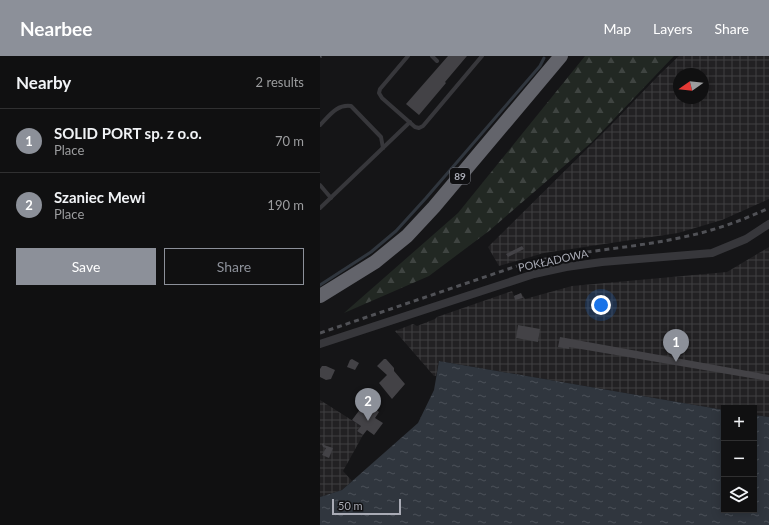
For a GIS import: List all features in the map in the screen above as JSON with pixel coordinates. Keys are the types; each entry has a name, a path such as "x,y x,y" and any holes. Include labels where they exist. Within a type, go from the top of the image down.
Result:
{"highway":[{"name":"89","path":"320,296 375,262 407,236 439,201 558,57"}],"street":[{"name":"POKŁADOWA","path":"320,344 534,274 566,267 602,262 712,253 746,239 769,224"}],"lane":[{"path":"408,56 380,89 379,94 415,127 419,128 423,126 482,56"},
{"path":"432,56 437,61"},
{"path":"320,125 337,108 344,105 351,106 381,137 383,148"},
{"path":"320,208 410,122"},
{"path":"320,185 331,198"}],"shaded area":[{"path":"679,56 769,56 769,199 722,220 678,233 544,253 499,266 488,247"},
{"path":"769,247 769,417 757,415 757,405 721,405 721,409 439,361 436,376 434,376 395,331 413,324 417,326 437,317 512,291 514,296 521,293 525,299 572,286 727,272"},
{"path":"320,400 361,426 357,431 363,435 343,471 352,481 342,490 320,497"}],"green space":[{"path":"585,56 674,56 592,142 489,231 429,276 344,313 458,213"}],"water":[{"path":"439,361 721,409 721,513 757,513 757,415 769,417 769,525 320,525 320,497 342,490 418,423 434,390"}],"building":[{"path":"448,56 467,56 419,115 406,104"},
{"path":"522,246 524,249 508,257 506,254"},
{"path":"521,293 523,298 515,300 514,296"},
{"path":"518,325 540,329 538,342 516,338"},
{"path":"560,337 769,375 769,381 569,347 569,349 558,347"},
{"path":"352,359 359,363 355,370 347,367"},
{"path":"384,359 386,359 394,368 394,371 405,384 392,399 379,383 387,375 377,366"},
{"path":"322,366 335,370 331,379 326,380 320,377 320,369"},
{"path":"361,408 370,414 374,408 379,412 375,418 383,423 374,435 367,430 363,435 357,431 361,426 352,420"},
{"path":"324,443 324,445 333,448 329,458 322,455 326,448 323,447 322,444"}],"waterway":[{"path":"320,285 371,252 396,231 540,66 544,58"}],"railway":[{"path":"320,333 520,265 562,256 646,244 688,236 709,231 749,217 769,208"}],"place":[{"name":"SOLID PORT sp. z o.o.","path":"676,362"},
{"name":"Szaniec Mewi","path":"368,421"}]}
